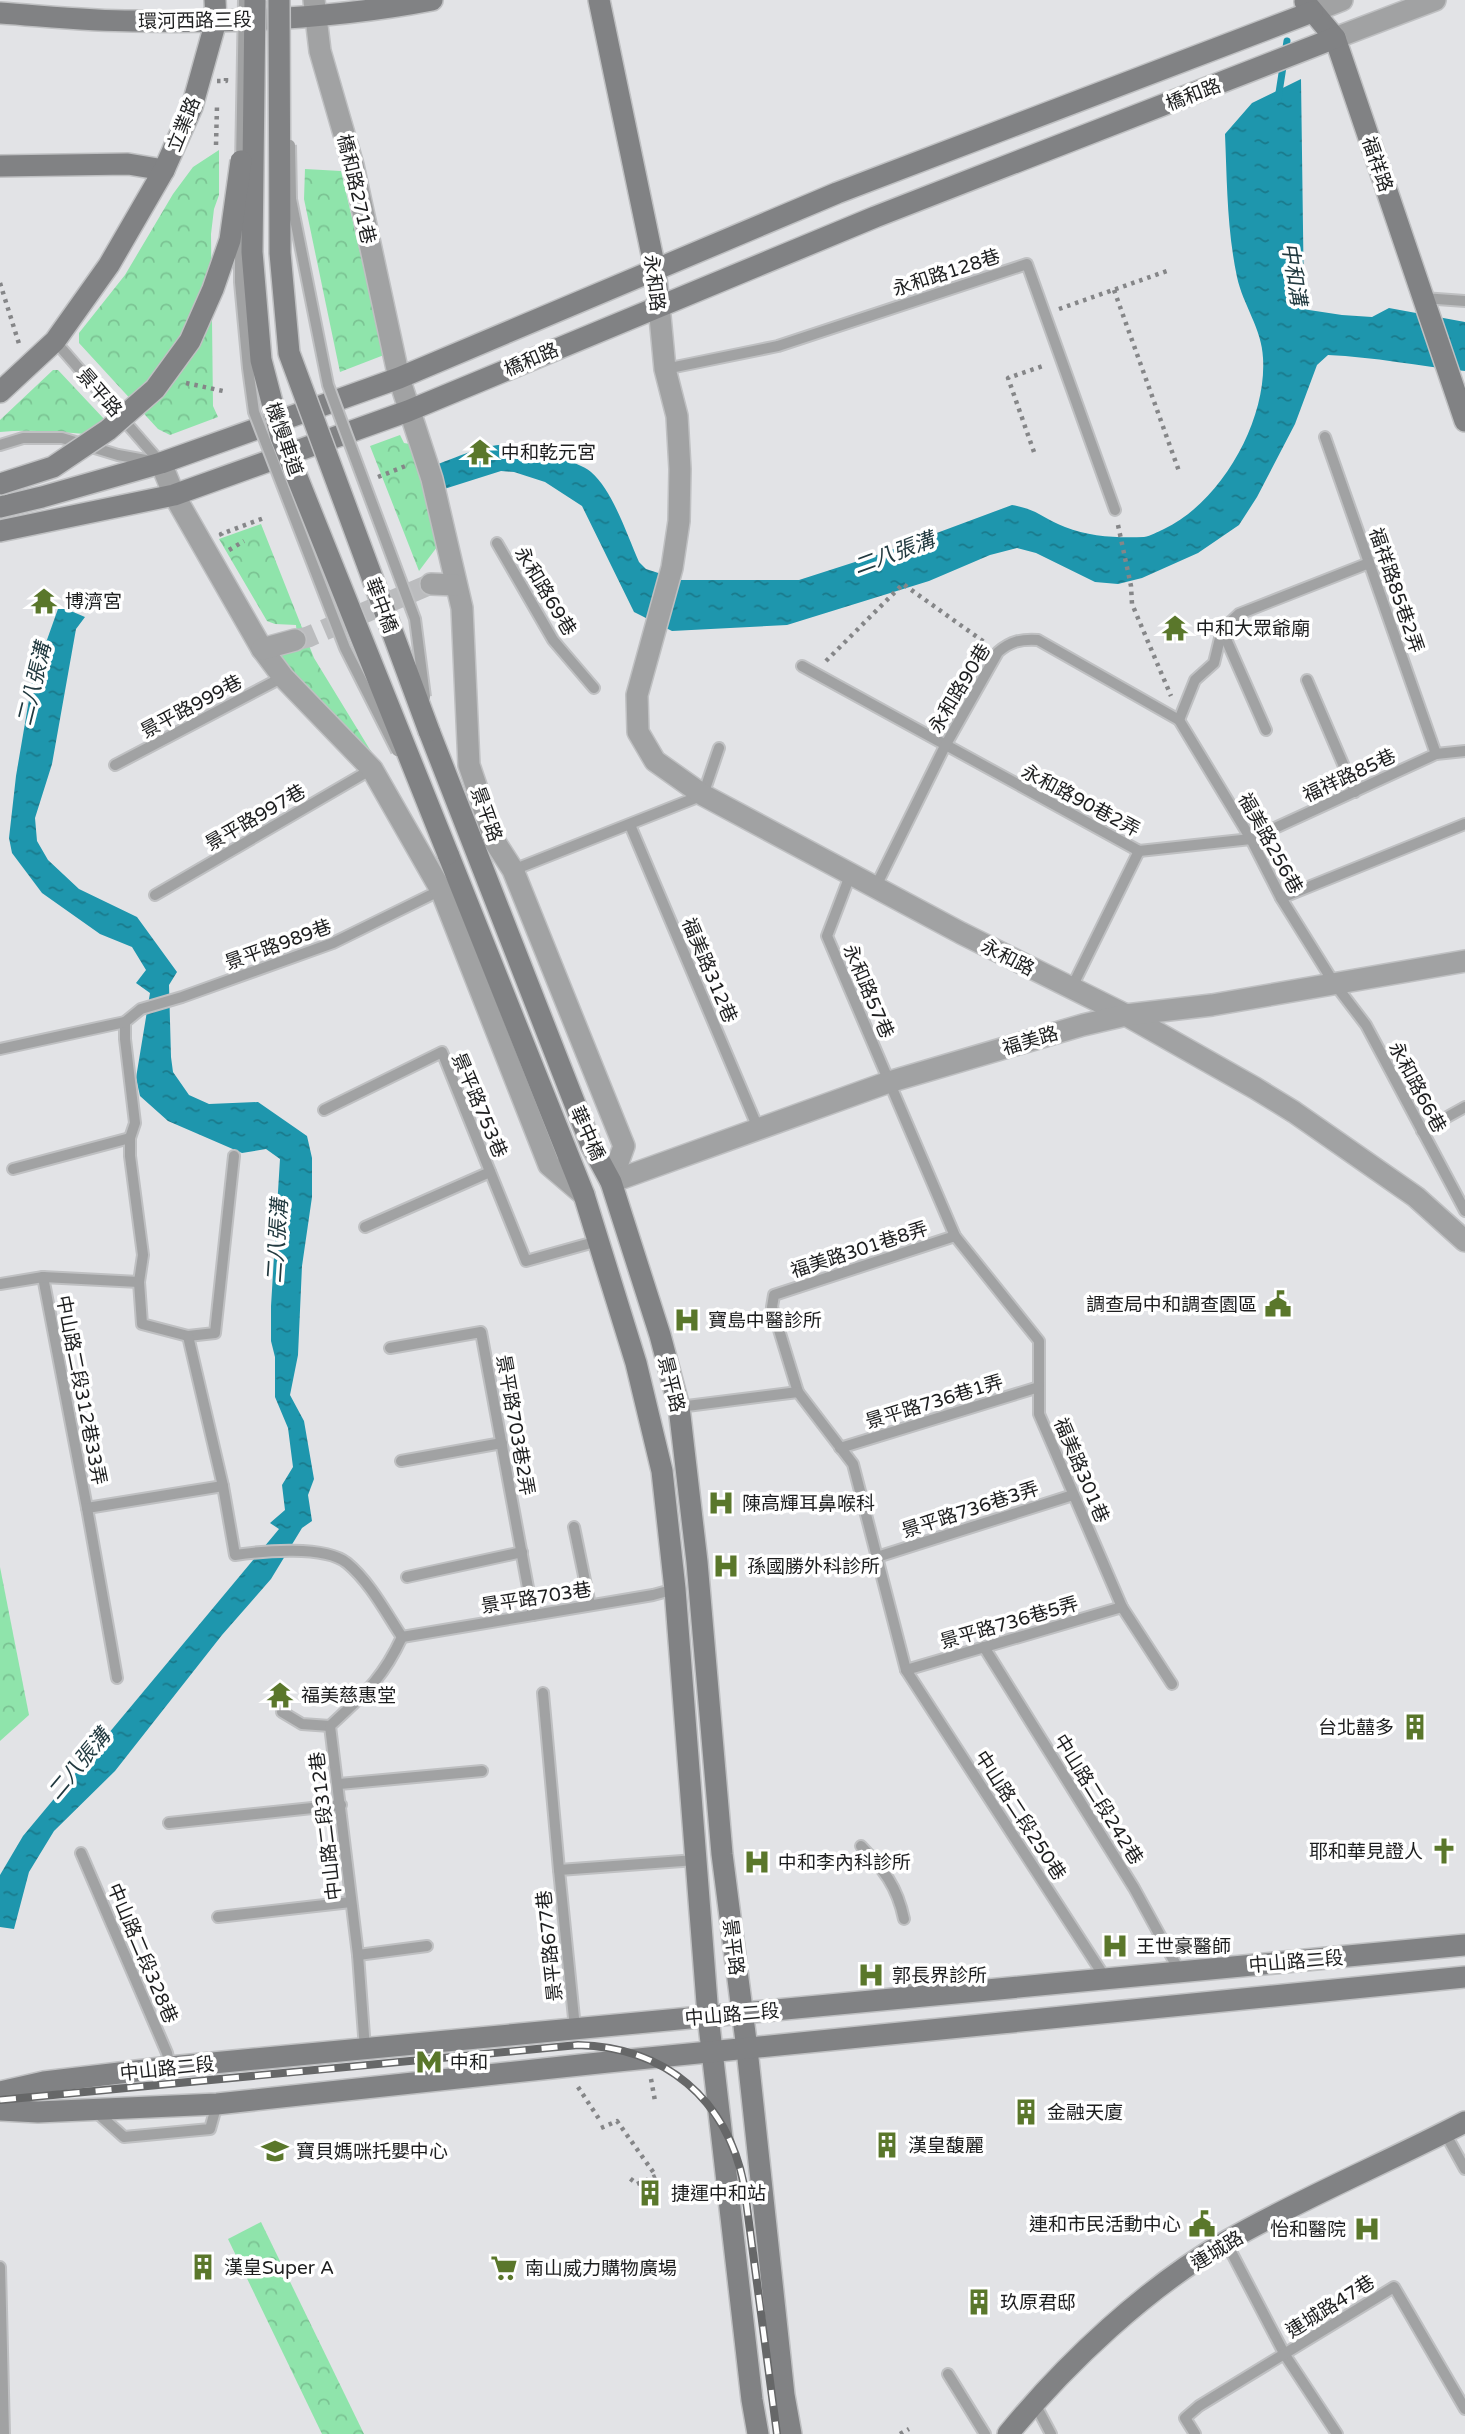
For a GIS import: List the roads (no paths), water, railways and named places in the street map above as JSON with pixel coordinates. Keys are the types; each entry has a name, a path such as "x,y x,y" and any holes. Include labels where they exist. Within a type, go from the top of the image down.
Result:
{"main road":[{"name":"華中橋","path":"256,0 252,252 261,360 281,436 569,1155"},
{"name":"華中橋","path":"279,0 280,253 289,353 429,731 591,1145 611,1182"},
{"name":"環河西路三段","path":"0,13 132,22 216,10 314,8 432,0"},
{"name":"永和路","path":"599,0 655,269 659,306"},
{"name":"橋和路","path":"0,507 161,463 399,379 837,193 1038,117 1311,4"},
{"name":"福祥路","path":"1311,4 1335,38 1463,408"},
{"name":"立業路","path":"0,166 128,163 164,170 192,107 216,10"},
{"name":"橋和路","path":"0,531 174,495 408,411 875,217 1335,38"},
{"path":"0,484 53,467 108,430 155,389 190,341 213,289 230,240 255,71"},
{"path":"1038,117 1050,149"},
{"path":"0,392 55,341 109,265 164,170"},
{"name":"景平路","path":"569,1155 636,1363 662,1471 675,1589 708,2016 758,2434"},
{"name":"景平路","path":"611,1182 660,1335 679,1407 697,1562 722,1854 747,2049 784,2395 791,2434"},
{"name":"中山路二段","path":"0,2092 44,2082 170,2067 1465,1945"},
{"name":"中山路二段","path":"0,2110 38,2112 217,2104 608,2062 1465,1977"},
{"name":"連城路","path":"1008,2434 1034,2402 1075,2360 1160,2286 1226,2242 1376,2164 1465,2122"}],"street":[{"path":"1311,4 1342,0"},
{"path":"1335,38 1435,0"},
{"name":"橋和路271巷","path":"314,8 320,51 353,165 399,379"},
{"name":"永和路","path":"659,306 665,369 677,416 680,469 679,521 672,568 637,695 638,732 655,761 703,796 1070,989 1126,1015 1294,1112 1416,1197 1465,1241"},
{"name":"景平路","path":"399,379 432,479 462,608 469,765 495,842 513,870 624,1146 611,1182"},
{"name":"景平路","path":"161,463 174,495 262,649 283,677 373,769 441,890 549,1165 584,1195"},
{"path":"431,584 456,585"},
{"path":"262,649 295,640"},
{"name":"福美路","path":"611,1182 888,1082 1083,1025 1126,1015 1212,1005 1465,961"}],"lane":[{"name":"機慢車道","path":"244,0 240,282 254,412 345,648 448,854"},
{"path":"287,0 291,199 328,385 415,619 429,731"},
{"name":"永和路128巷","path":"665,369 778,346 1027,264 1115,510"},
{"path":"1423,298 1465,301"},
{"name":"景平路","path":"55,341 161,463"},
{"name":"福祥路85巷2弄","path":"1325,437 1436,754"},
{"name":"橋和路","path":"0,445 23,438 62,438 118,455 161,463"},
{"name":"永和路69巷","path":"497,543 553,640 591,688"},
{"path":"1179,720 1195,680 1214,663 1222,630 1239,614 1369,563"},
{"path":"1222,630 1266,730"},
{"name":"永和路90巷","path":"876,886 945,746 998,652 1007,644 1022,639 1038,640 1179,720"},
{"name":"永和路90巷2弄","path":"802,666 1139,851 1251,839"},
{"name":"景平路999巷","path":"115,765 283,677"},
{"path":"1307,680 1355,792"},
{"name":"福美路256巷","path":"1179,720 1251,839 1281,898 1334,983"},
{"path":"513,870 703,796 719,748"},
{"name":"福祥路85巷","path":"1251,839 1436,754 1465,751"},
{"name":"景平路997巷","path":"155,895 373,769"},
{"path":"1281,898 1465,824"},
{"name":"福美路312巷","path":"630,825 758,1128"},
{"path":"1070,989 1139,851"},
{"name":"永和路57巷","path":"851,873 827,936 888,1082"},
{"name":"景平路989巷","path":"125,1021 141,1009 182,998 333,943 441,890"},
{"name":"永和路66巷","path":"1334,983 1366,1025 1465,1209"},
{"path":"0,1049 125,1021 135,1123 130,1138 130,1156 143,1255 139,1282 142,1324 188,1336 215,1333 234,1156"},
{"name":"景平路753巷","path":"324,1110 442,1052 526,1261 598,1241"},
{"name":"福美路301巷","path":"888,1082 955,1236 1038,1341 1038,1415 1122,1606 1172,1684"},
{"path":"1422,1131 1465,1107"},
{"path":"13,1169 130,1138"},
{"name":"景平路753巷","path":"365,1227 490,1172"},
{"name":"福美路301巷8弄","path":"774,1294 955,1236"},
{"name":"中山路二段312巷33弄","path":"0,1284 43,1277 139,1282"},
{"name":"中山路二段312巷33弄","path":"43,1277 117,1678"},
{"name":"中山路二段250巷","path":"774,1294 772,1307 798,1392 853,1464 906,1670 1106,1979"},
{"name":"景平路703巷2弄","path":"390,1348 481,1332 533,1615"},
{"path":"188,1336 223,1486 235,1555 306,1550 345,1561 364,1582 402,1637"},
{"name":"景平路736巷1弄","path":"840,1448 1038,1387"},
{"path":"679,1407 798,1392"},
{"path":"401,1461 502,1443"},
{"name":"中山路二段312巷33弄","path":"87,1508 223,1486"},
{"name":"景平路736巷3弄","path":"877,1557 1073,1495"},
{"path":"574,1527 590,1605"},
{"path":"407,1577 522,1552"},
{"name":"景平路703巷","path":"402,1637 675,1589"},
{"name":"景平路736巷5弄","path":"906,1670 1122,1606"},
{"name":"中山路二段312巷","path":"365,2049 358,1955 330,1726 365,1695 390,1663 402,1637"},
{"name":"中山路二段242巷","path":"984,1647 1133,1888 1180,1972"},
{"path":"543,1693 559,1870"},
{"path":"282,1712 302,1724 330,1726"},
{"path":"339,1784 482,1772"},
{"path":"169,1823 341,1805"},
{"path":"861,1846 897,1891 904,1919"},
{"name":"中山路二段328巷","path":"81,1853 167,2053 170,2067"},
{"name":"景平路677巷","path":"575,2028 559,1870 696,1860"},
{"path":"218,1917 351,1902"},
{"path":"358,1955 428,1946"},
{"path":"911,1973 913,1997"},
{"path":"1445,2133 1465,2169"},
{"name":"連城路47巷","path":"1226,2242 1285,2355"},
{"path":"0,2267 4,2434"},
{"name":"連城路47巷","path":"1195,2434 1185,2418 1199,2406 1394,2287 1465,2409"},
{"path":"1285,2355 1337,2434"},
{"path":"948,2374 985,2434"},
{"path":"1034,2402 1051,2434"}],"water":[{"name":"二八張溝","path":"1301,79 1304,302 1309,310 1342,315 1372,317 1389,308 1465,322 1465,371 1328,355 1317,365 1295,424 1257,497 1239,525 1198,553 1142,578 1118,584 1095,582 1036,553 1017,548 990,555 929,581 787,625 672,631 634,612 582,506 545,482 514,472 501,471 441,490 433,466 497,445 511,444 543,450 591,472 613,502 639,562 646,569 680,580 799,580 883,553 1012,505 1065,527 1094,535 1152,535 1185,516 1204,500 1221,480 1248,433 1257,407 1262,382 1262,347 1237,277 1231,241 1225,134 1252,103"},
{"name":"二八張溝","path":"59,606 85,617 76,629 52,764 35,818 37,841 48,860 79,889 137,917 177,972 169,985 171,1057 173,1072 189,1095 209,1104 258,1102 307,1136 312,1158 312,1197 302,1266 298,1355 290,1395 304,1421 314,1479 308,1495 312,1521 302,1528 271,1579 222,1635 115,1771 54,1831 29,1872 14,1929 0,1927 0,1875 23,1836 279,1529 270,1523 285,1510 282,1485 293,1467 288,1428 275,1397 275,1357 271,1341 280,1159 266,1149 242,1153 168,1121 140,1096 136,1078 150,993 136,983 146,970 132,947 100,934 42,893 12,853 9,838 16,776 32,682"}],"waterway":[{"name":"中和溝","path":"1278,99 1287,41"}],"tunnel":[{"path":"295,640 308,637 431,584"}],"railway":[{"path":"0,2100 578,2045 609,2048 638,2056 664,2068 687,2084 707,2103 736,2154 744,2185 777,2434"}],"place":[{"name":"中和乾元宮","path":"480,452"},
{"name":"博濟宮","path":"44,601"},
{"name":"中和大眾爺廟","path":"1175,628"},
{"name":"調查局中和調查園區","path":"1278,1304"},
{"name":"寶島中醫診所","path":"687,1320"},
{"name":"陳高輝耳鼻喉科","path":"721,1503"},
{"name":"孫國勝外科診所","path":"726,1566"},
{"name":"福美慈惠堂","path":"280,1695"},
{"name":"台北囍多","path":"1415,1727"},
{"name":"耶和華見證人","path":"1444,1851"},
{"name":"中和李內科診所","path":"757,1862"},
{"name":"王世豪醫師","path":"1115,1946"},
{"name":"郭長界診所","path":"871,1975"},
{"name":"中和","path":"429,2062"},
{"name":"金融天廈","path":"1026,2112"},
{"name":"漢皇馥麗","path":"887,2145"},
{"name":"寶貝媽咪托嬰中心","path":"275,2151"},
{"name":"捷運中和站","path":"650,2193"},
{"name":"連和市民活動中心","path":"1202,2224"},
{"name":"怡和醫院","path":"1367,2229"},
{"name":"漢皇Super A","path":"203,2267"},
{"name":"南山威力購物廣場","path":"504,2268"},
{"name":"玖原君邸","path":"979,2302"}]}
